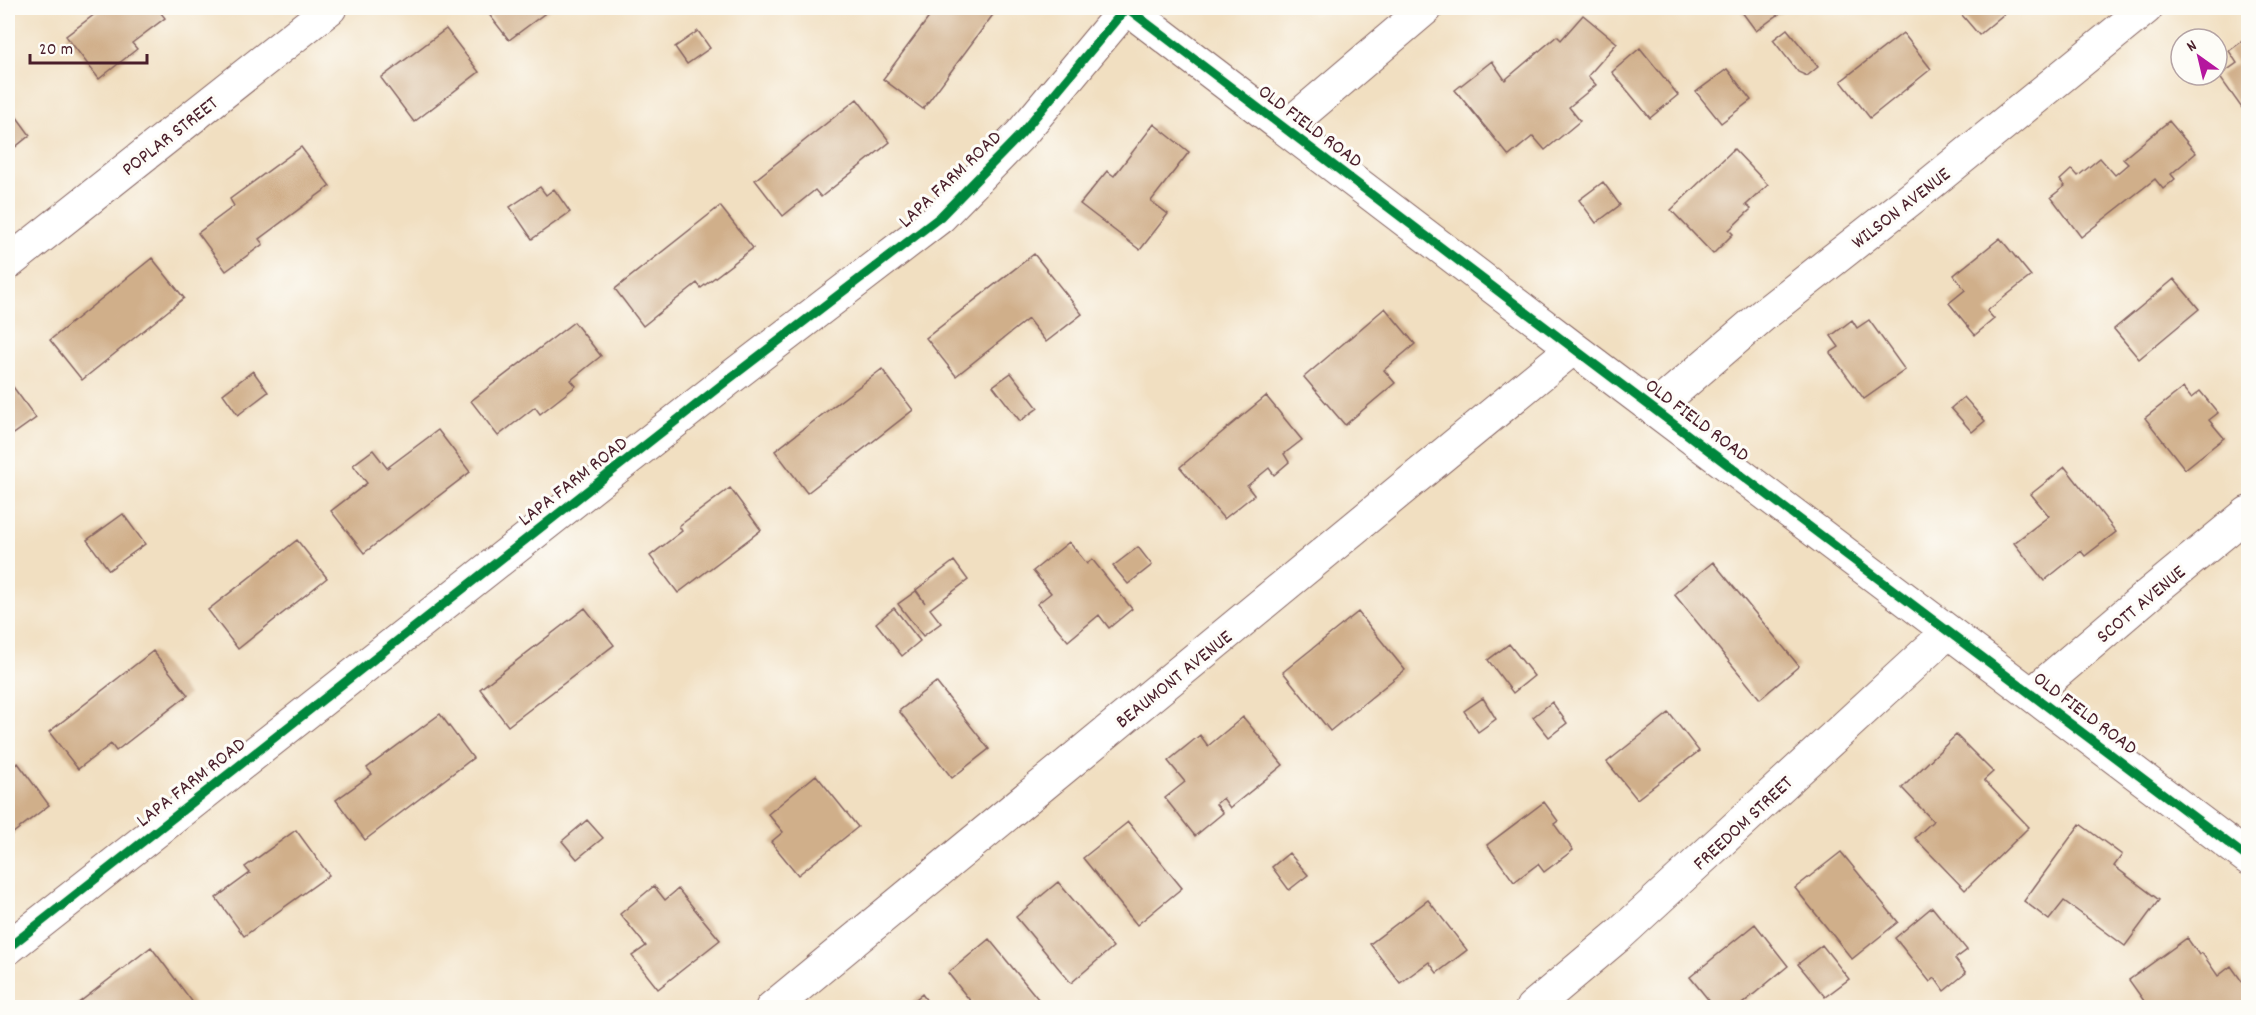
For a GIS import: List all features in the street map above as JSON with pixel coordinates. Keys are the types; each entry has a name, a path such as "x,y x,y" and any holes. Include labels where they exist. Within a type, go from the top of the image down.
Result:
{"street":[{"name":"POPLAR STREET","path":"8,263 330,8"},
{"name":"OLD FIELD ROAD","path":"1126,8 2248,858"},
{"name":"LAPA FARM ROAD","path":"8,948 720,386 940,216 1022,134 1126,8"},
{"path":"1285,128 1426,8"},
{"name":"WILSON AVENUE","path":"1654,409 1762,316 1932,183 2146,8"},
{"name":"BEAUMONT AVENUE","path":"772,1008 1573,348"},
{"name":"SCOTT AVENUE","path":"2032,694 2248,513"},
{"name":"FREEDOM STREET","path":"1532,1008 1620,934 1948,632"}],"building":[{"path":"103,8 157,8 165,18 132,43 137,49 99,79 66,36"},
{"path":"484,8 552,8 509,40"},
{"path":"936,8 998,8 923,109 883,79"},
{"path":"1739,8 1787,8 1756,31"},
{"path":"1956,8 2011,8 1979,35"},
{"path":"1583,15 1617,43 1588,76 1596,85 1569,107 1580,121 1545,150 1533,136 1509,156 1455,90 1492,61 1505,80 1557,36 1561,40"},
{"path":"446,29 479,72 414,122 381,78"},
{"path":"1787,29 1818,67 1807,76 1798,72 1773,40"},
{"path":"698,31 710,48 687,64 675,47"},
{"path":"1903,33 1931,69 1870,118 1841,81"},
{"path":"2248,37 2248,108 2244,111 2227,87 2229,87 2229,69 2237,63 2229,51"},
{"path":"1640,48 1678,95 1650,118 1612,72"},
{"path":"1727,69 1751,100 1721,123 1696,92"},
{"path":"857,99 890,142 821,197 815,190 783,216 755,180"},
{"path":"8,105 30,135 8,153"},
{"path":"2169,121 2196,153 2171,174 2175,179 2163,189 2155,179 2081,237 2051,197 2065,186 2060,180 2072,169 2078,176 2100,158 2115,175 2128,164 2123,159"},
{"path":"1154,124 1189,152 1151,201 1168,214 1140,250 1080,204 1107,171 1114,176"},
{"path":"301,147 330,186 259,239 263,244 226,271 198,233 234,206 230,199"},
{"path":"1734,149 1768,185 1746,205 1751,209 1729,230 1733,234 1713,254 1671,210"},
{"path":"1603,182 1620,205 1596,223 1579,200"},
{"path":"540,187 546,195 554,189 570,212 532,239 510,207"},
{"path":"720,206 753,248 701,288 697,283 643,326 615,289"},
{"path":"2000,238 2031,276 1987,311 1994,319 1975,335 1949,303 1965,290 1954,275"},
{"path":"1034,254 1082,314 1046,342 1028,319 956,376 926,338"},
{"path":"152,258 184,298 82,380 50,340"},
{"path":"2174,279 2199,309 2139,359 2114,329"},
{"path":"1385,308 1415,344 1384,370 1395,383 1345,425 1304,377"},
{"path":"1852,320 1857,328 1869,320 1905,370 1864,399 1830,353 1839,347 1831,336"},
{"path":"574,322 601,356 571,380 576,386 540,414 535,407 498,436 471,401"},
{"path":"882,369 913,410 807,493 775,451"},
{"path":"253,371 268,392 238,415 223,394"},
{"path":"1011,373 1038,408 1020,421 993,386"},
{"path":"8,380 36,418 8,438"},
{"path":"2183,388 2191,398 2200,391 2218,413 2209,420 2224,438 2185,469 2145,418"},
{"path":"1266,396 1302,440 1284,454 1289,462 1274,475 1269,468 1247,486 1254,495 1224,519 1180,467"},
{"path":"1964,397 1985,421 1972,432 1951,408"},
{"path":"438,430 470,472 364,553 331,511 367,483 353,465 373,450 387,468"},
{"path":"2065,467 2116,532 2085,556 2081,551 2044,581 2014,543 2049,516 2031,494"},
{"path":"730,488 761,530 678,593 650,556 682,531 679,526"},
{"path":"123,514 145,544 109,570 87,540"},
{"path":"297,540 327,578 238,649 208,610"},
{"path":"1069,542 1087,564 1092,559 1132,609 1109,628 1099,615 1068,641 1037,604 1051,593 1033,571"},
{"path":"1138,547 1152,565 1128,584 1113,566"},
{"path":"954,561 968,580 930,609 941,623 923,636 898,604 916,591 925,603 916,590"},
{"path":"1713,562 1799,666 1760,699 1674,594"},
{"path":"585,608 614,645 508,726 480,689"},
{"path":"894,608 920,641 902,656 876,623"},
{"path":"1358,612 1405,670 1330,731 1283,672"},
{"path":"1509,644 1534,676 1513,693 1488,660"},
{"path":"153,651 188,695 116,751 111,744 78,769 49,732"},
{"path":"936,682 989,749 952,778 899,711"},
{"path":"1483,698 1496,719 1478,732 1464,711"},
{"path":"1552,702 1567,723 1549,737 1533,717"},
{"path":"1669,713 1699,751 1637,799 1607,762"},
{"path":"440,714 473,758 365,840 336,800 372,774 367,768"},
{"path":"1243,717 1283,765 1230,808 1223,798 1216,804 1223,813 1195,836 1165,798 1185,782 1168,761 1200,735 1208,746"},
{"path":"1956,735 1993,772 1984,780 2029,827 1965,890 1915,838 1933,821 1902,788"},
{"path":"18,763 49,805 8,837 8,771"},
{"path":"816,775 858,827 798,875 771,842 783,832 768,814"},
{"path":"1544,802 1558,821 1554,824 1573,850 1544,872 1538,864 1514,882 1487,845"},
{"path":"587,820 603,838 577,859 562,841"},
{"path":"1128,822 1182,888 1137,925 1083,858"},
{"path":"2080,824 2122,855 2114,866 2159,900 2125,946 2064,901 2049,920 2024,901"},
{"path":"296,830 329,875 244,936 216,898 250,873 245,867"},
{"path":"1841,852 1898,922 1852,959 1795,888"},
{"path":"1289,853 1308,875 1289,890 1272,867"},
{"path":"1058,882 1113,947 1071,983 1016,917"},
{"path":"654,886 665,900 678,889 720,940 658,989 632,956 646,946 620,914"},
{"path":"1428,900 1467,950 1437,973 1429,962 1400,983 1370,944"},
{"path":"1932,907 1967,950 1955,959 1966,973 1944,991 1935,978 1930,982 1895,938"},
{"path":"1755,924 1788,966 1737,1008 1715,1008 1690,977"},
{"path":"2187,938 2199,955 2202,953 2218,976 2231,966 2243,983 2247,980 2248,1007 2149,1008 2129,980"},
{"path":"989,939 1043,1005 1040,1008 976,1008 948,973"},
{"path":"1822,945 1849,979 1825,997 1798,964"},
{"path":"151,947 194,1004 189,1008 72,1008"},
{"path":"922,994 932,1008 905,1008"}],"cycle path":[{"path":"8,948 729,379 940,217 1021,134 1126,8"},
{"path":"1127,8 2248,858"}]}
